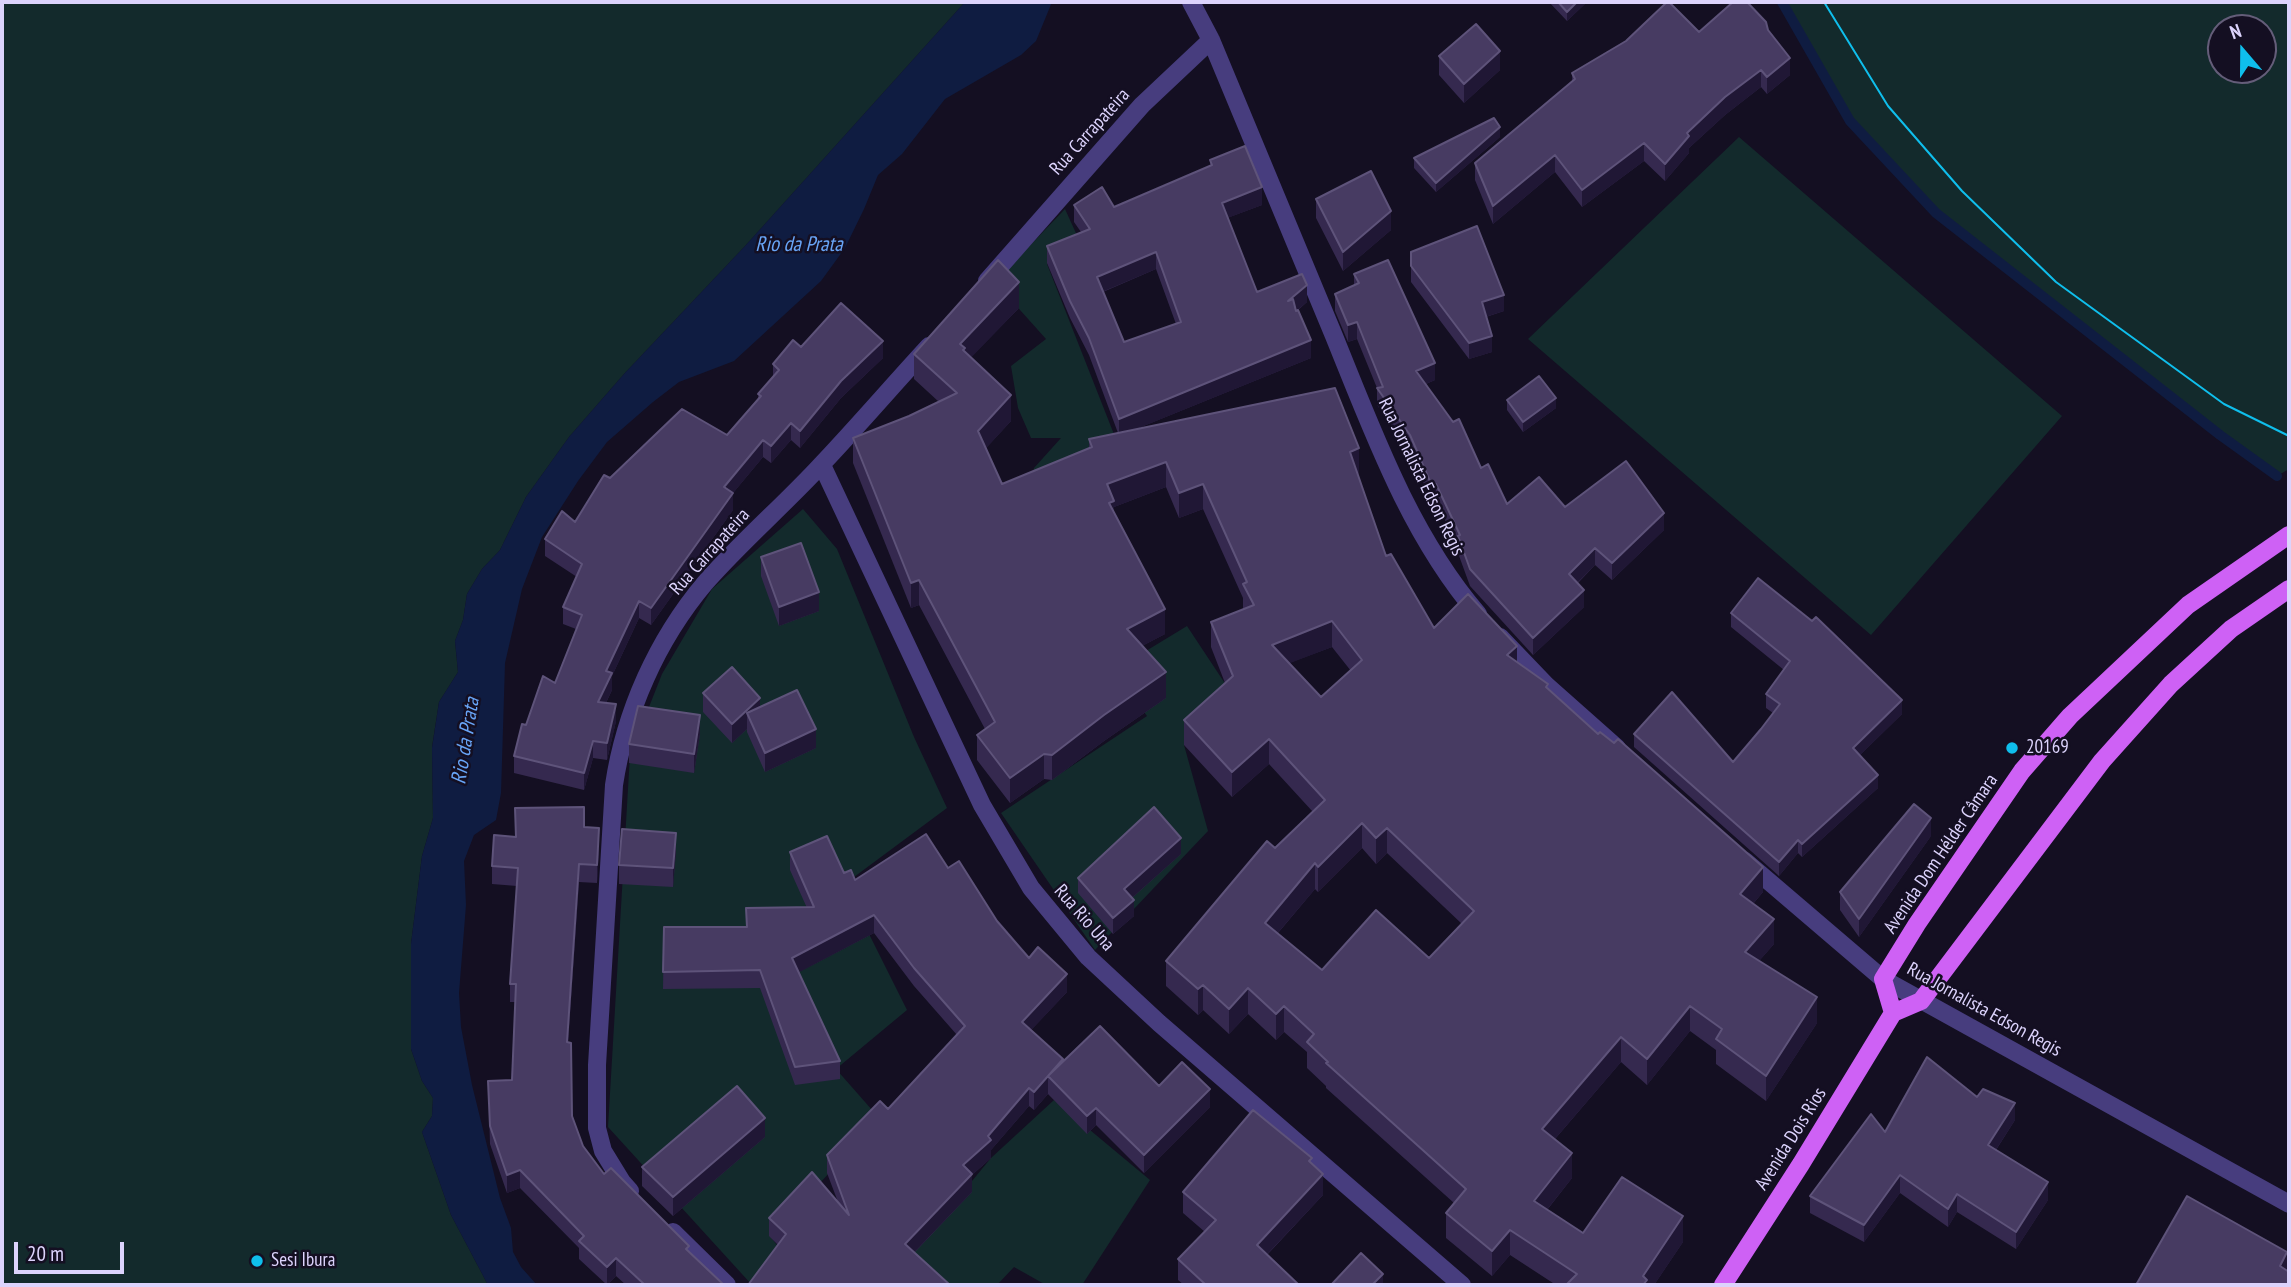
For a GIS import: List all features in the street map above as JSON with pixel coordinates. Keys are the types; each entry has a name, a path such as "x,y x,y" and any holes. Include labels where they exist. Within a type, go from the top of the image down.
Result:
{"main road":[{"name":"Avenida Dom Hélder Câmara","path":"1883,979 1910,934 2022,771 2070,716 2188,605 2289,536"},
{"path":"1883,979 1893,1013 1921,1001 2110,751 2171,684 2231,629 2289,589"},
{"name":"Avenida Dois Rios","path":"1723,1285 1893,1013"}],"street":[{"name":"Rua Jornalista Edson Regis","path":"1191,2 1212,40 1369,423 1426,543 1448,577 1477,613 1546,685 1629,758"},
{"name":"Rua Carrapateira","path":"975,294 1142,105 1212,40"},
{"name":"Rua Carrapateira","path":"641,1201 622,1182 603,1151 597,1128 598,1051 614,785 628,720 648,673 673,627 705,584 822,465 939,334"},
{"name":"Rua Rio Una","path":"822,465 982,805 1031,888 1088,957 1159,1023 1462,1285"},
{"name":"Rua Jornalista Edson Regis","path":"1732,850 1883,979 2289,1204"},
{"path":"660,1219 727,1285"}],"green space":[{"path":"2,2 965,2 569,437 526,497 500,550 482,569 467,594 463,620 455,641 458,672 439,702 432,747 433,818 422,856 411,944 411,1049 422,1081 433,1098 432,1116 422,1132 451,1215 488,1285 2,1285"},
{"path":"1782,2 2289,2 2289,469 2277,476 2220,435 1936,213 1850,121"},
{"path":"1739,137 2062,416 1871,635 1528,339"},
{"path":"1065,209 1080,242 1047,264 1119,447 1029,492 1034,468 1061,438 1031,438 1018,408 1011,366 1046,339 995,282"},
{"path":"803,509 837,549 914,737 947,808 850,880 859,914 907,1010 836,1069 880,1119 770,1236 805,1282 801,1285 752,1285 608,1127 630,755 662,674 712,589"},
{"path":"1187,626 1228,688 1184,745 1208,831 1095,950 1001,813 1147,716 1113,671"},
{"path":"1054,1100 1150,1180 1082,1285 1046,1285 1014,1267 997,1285 930,1285 905,1262 991,1158"}],"water":[{"name":"Rio da Prata","path":"965,2 1052,2 1036,41 1021,55 945,99 902,154 878,175 845,248 821,281 734,361 679,382 607,442 542,537 522,589 505,663 501,793 496,820 474,835 464,861 466,905 459,993 461,1027 472,1085 500,1198 511,1228 513,1252 521,1267 537,1285 488,1285 451,1215 422,1132 432,1116 433,1098 422,1081 411,1049 411,944 422,856 433,818 432,748 439,702 458,672 455,641 463,620 467,594 482,569 500,550 526,497 569,437"}],"building":[{"path":"1558,2 1577,2 1567,12"},
{"path":"1667,2 1699,32 1733,2 1747,2 1766,22 1768,30 1790,58 1767,77 1761,70 1725,97 1687,133 1689,136 1665,164 1644,143 1582,190 1555,155 1493,206 1475,163 1575,79 1572,73 1626,41"},
{"path":"1476,24 1500,51 1464,84 1439,56"},
{"path":"1494,118 1500,127 1436,183 1414,158"},
{"path":"1245,146 1262,187 1222,203 1257,292 1302,274 1307,285 1288,301 1293,299 1311,340 1119,419 1089,338 1047,246 1090,229 1074,205 1102,187 1114,207 1212,165 1210,160","holes":["1156,252 1181,322 1124,342 1097,277"]},
{"path":"1371,171 1391,211 1343,252 1316,199"},
{"path":"1477,226 1504,295 1482,302 1492,336 1469,343 1411,266 1411,252"},
{"path":"998,260 1019,282 960,344 965,348 963,350 1011,395 978,431 1002,484 1092,447 1089,439 1335,388 1359,448 1350,452 1386,556 1391,554 1434,628 1468,594 1517,646 1507,655 1548,684 1546,687 1598,734 1600,732 1614,743 1618,739 1763,867 1740,894 1774,919 1745,952 1817,997 1766,1076 1716,1039 1722,1029 1690,1006 1647,1059 1621,1037 1542,1129 1572,1153 1534,1201 1583,1233 1622,1177 1683,1216 1643,1276 1647,1280 1643,1285 1566,1285 1577,1274 1510,1230 1492,1251 1446,1213 1466,1189 1326,1063 1328,1062 1307,1042 1314,1034 1284,1006 1276,1014 1248,988 1229,1009 1203,985 1198,989 1166,961 1267,841 1275,848 1325,800 1269,739 1232,772 1184,720 1233,676 1211,622 1254,605 1243,584 1247,582 1203,484 1179,493 1166,462 1107,484 1114,501 1109,503 1165,609 1127,629 1166,672 1052,755 1044,754 1010,778 977,735 995,722 919,580 911,583 853,438 957,393 914,354","holes":["1332,621 1362,660 1321,697 1272,645","1362,823 1376,838 1387,828 1474,911 1429,958 1376,910 1322,970 1265,923 1315,863 1318,867"]},
{"path":"1388,260 1435,363 1416,371 1453,422 1459,419 1481,468 1488,464 1507,504 1539,477 1565,507 1626,461 1664,513 1612,563 1595,548 1569,574 1584,590 1533,638 1470,569 1458,536 1460,535 1436,484 1432,486 1410,435 1377,388 1383,387 1357,322 1348,325 1335,294 1359,283 1354,274"},
{"path":"841,303 883,341 841,381 800,431 791,423 771,446 763,440 724,487 733,493 651,608 639,601 606,671 612,673 598,702 616,704 607,743 593,741 584,773 514,756 522,724 526,725 543,676 555,683 582,615 563,607 582,564 545,539 562,511 575,522 604,475 610,478 682,409 727,435 761,396 758,394 779,370 773,364 793,340 801,347"},
{"path":"1539,376 1556,398 1523,422 1507,400"},
{"path":"801,543 819,592 779,607 761,557"},
{"path":"1758,578 1812,621 1816,617 1902,700 1853,748 1878,775 1802,844 1798,840 1779,862 1634,734 1672,692 1733,762 1761,729 1780,704 1766,694 1790,661 1731,613"},
{"path":"732,667 760,698 732,724 703,693"},
{"path":"797,690 816,729 765,753 747,713"},
{"path":"638,706 700,715 694,754 629,744"},
{"path":"1914,804 1931,818 1859,919 1840,892"},
{"path":"584,807 584,827 599,828 597,865 579,864 567,1042 571,1043 572,1116 583,1146 604,1174 611,1168 689,1246 686,1249 724,1285 645,1285 616,1258 607,1267 579,1241 584,1236 520,1170 507,1175 490,1126 488,1081 512,1080 516,984 510,984 518,868 492,866 494,835 516,837 515,808"},
{"path":"1154,807 1181,838 1124,889 1134,900 1113,918 1078,878"},
{"path":"622,829 676,833 673,868 619,865"},
{"path":"926,834 948,868 959,861 997,921 1029,958 1038,947 1067,974 1022,1022 1063,1059 1034,1092 1029,1088 988,1136 991,1140 963,1165 972,1174 905,1244 950,1285 748,1285 786,1234 769,1218 812,1172 849,1215 827,1155 880,1101 888,1109 965,1026 914,968 874,915 792,958 840,1061 795,1067 760,970 663,972 664,927 747,927 746,908 814,907 790,852 827,836 844,873 851,870 855,880"},
{"path":"1100,1026 1159,1086 1182,1062 1210,1089 1144,1155 1096,1108 1087,1116 1048,1076"},
{"path":"1927,1057 1977,1097 1983,1089 2015,1103 1988,1145 2048,1182 2016,1232 1957,1194 1948,1209 1900,1175 1864,1225 1810,1196 1871,1114 1885,1132"},
{"path":"737,1086 765,1118 673,1197 642,1167"},
{"path":"1253,1110 1312,1158 1309,1161 1323,1174 1257,1245 1299,1285 1206,1285 1178,1259 1216,1220 1183,1192"},
{"path":"2187,1196 2287,1252 2280,1266 2289,1272 2289,1285 2136,1285"},
{"path":"1361,1253 1383,1274 1372,1285 1331,1285"}],"waterway":[{"path":"1782,2 1850,121 1936,213 2220,435 2277,476"}],"tram line":[{"path":"1824,2 1888,106 1962,191 2056,282 2224,404 2289,436"}],"place":[{"name":"20169","path":"2012,748"},
{"name":"Sesi Ibura","path":"257,1261"}]}
